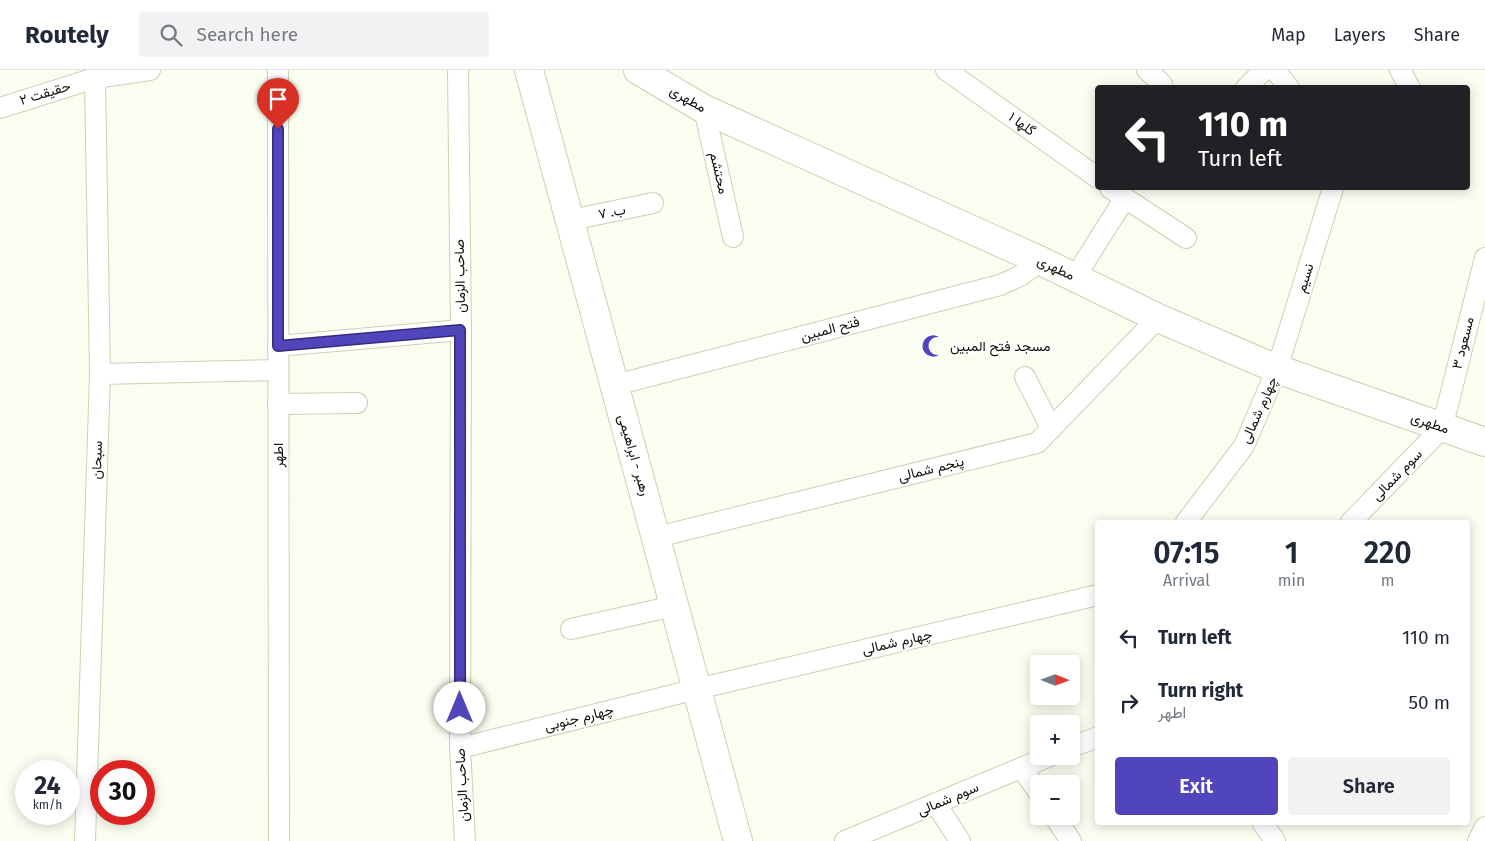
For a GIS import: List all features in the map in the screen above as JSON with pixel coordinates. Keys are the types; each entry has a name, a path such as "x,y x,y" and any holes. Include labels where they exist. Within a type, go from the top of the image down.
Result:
{"street":[{"name":"حقیقت ۲","path":"0,108 95,78 150,70"},
{"name":"اطهر","path":"278,70 279,841"},
{"name":"صاحب الزمان","path":"458,70 460,748 465,841"},
{"name":"رهبر - ابراهیمی","path":"529,70 738,841"},
{"name":"گلها ۱","path":"946,70 1095,171"},
{"path":"1147,70 1161,85"},
{"path":"1249,85 1264,70"},
{"path":"1275,70 1287,85"},
{"path":"1400,70 1408,85"},
{"name":"مطهری","path":"644,71 704,109 1041,261 1158,318 1277,369 1485,442"},
{"name":"سبحان","path":"85,841 100,374 95,78"},
{"name":"محتشم","path":"704,109 733,237"},
{"name":"نسیم","path":"1277,369 1332,190"},
{"path":"1075,277 1118,193 1186,238"},
{"name":"ب. ۷","path":"571,220 653,204"},
{"name":"مسعود ۳","path":"1442,428 1485,258"},
{"name":"فتح المبین","path":"615,385 1000,285 1020,276 1041,261"},
{"name":"پنجم شمالی","path":"657,537 1037,443 1158,318"},
{"path":"278,346 460,330"},
{"name":"چهارم شمالی","path":"1188,520 1244,446 1277,369"},
{"path":"100,374 278,370"},
{"path":"1025,377 1051,428"},
{"path":"278,404 357,403"},
{"name":"سوم شمالی","path":"1353,520 1442,428"},
{"name":"چهارم شمالی","path":"697,688 1095,595"},
{"path":"571,630 674,606"},
{"name":"چهارم جنوبی","path":"460,748 697,688"},
{"path":"1080,744 1095,738"},
{"name":"سوم شمالی","path":"845,841 1030,765"},
{"path":"1022,768 1030,780"},
{"path":"936,804 960,841"},
{"path":"1060,825 1071,841"},
{"path":"1264,825 1275,841"},
{"path":"1478,841 1485,827"}],"place":[{"name":"مسجد فتح المبین","path":"933,346"}],"route":[{"path":"278,129 278,346 460,330 460,708"}]}
